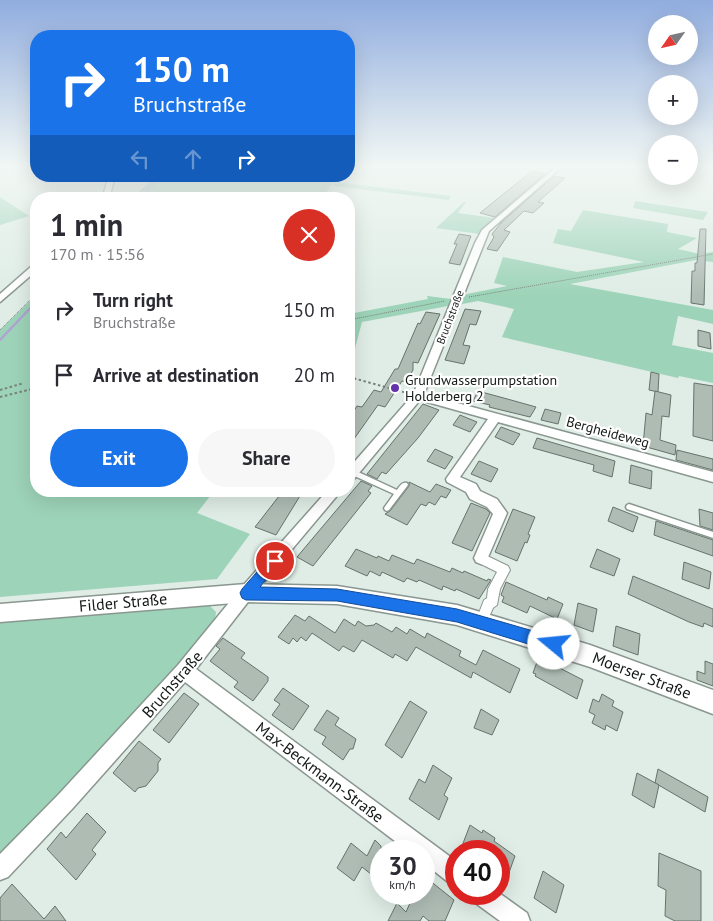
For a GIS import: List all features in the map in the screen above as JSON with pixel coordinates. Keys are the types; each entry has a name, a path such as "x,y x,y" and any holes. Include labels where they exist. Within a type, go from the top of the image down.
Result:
{"street":[{"name":"Bruchstraße","path":"355,468 418,396 479,243 486,230 509,210"},
{"path":"0,299 30,272"},
{"name":"Bergheideweg","path":"418,396 713,477"},
{"path":"485,614 488,604 494,601 494,589 504,570 481,558 500,513 492,503 475,495 471,488 452,478 495,418"},
{"name":"Bruchstraße","path":"0,869 66,802 184,671 246,593 330,497"},
{"name":"Filder Straße","path":"0,613 246,593"},
{"name":"Moerser Straße","path":"246,593 337,595 457,615 590,656 713,702"},
{"name":"Max-Beckmann-Straße","path":"184,671 445,866"},
{"path":"497,905 519,921"}],"lane":[{"path":"355,476 398,494"},
{"path":"386,508 405,485"},
{"path":"630,507 713,535"}],"path":[{"path":"355,319 713,254"},
{"path":"0,330 30,300"},
{"path":"355,379 418,396"},
{"path":"0,390 24,383"},
{"path":"0,397 30,390"}],"green space":[{"path":"0,210 20,210 29,216 0,225"},
{"path":"455,210 460,210 458,213 495,218 480,234 436,228"},
{"path":"583,210 668,224 667,232 697,238 678,249 700,254 713,252 713,262 696,260 570,284 713,310 713,324 678,316 672,345 713,353 713,383 679,376 678,378 502,337 514,309 478,301 457,305 462,295 507,286 494,283 503,257 577,272 644,262 553,243 558,229 571,231"},
{"path":"645,210 695,210 708,212 703,220"},
{"path":"427,296 451,299 448,306 362,322 355,348 355,313 428,299"},
{"path":"30,301 30,497 209,497 197,513 250,534 217,579 0,597 0,330"},
{"path":"208,604 216,612 215,620 176,674 0,855 0,622"}],"building":[{"path":"484,210 503,210 495,217 480,213"},
{"path":"516,210 536,210 533,213 524,211 504,230 510,232 497,251 487,249 494,237 492,234"},
{"path":"700,229 706,229 704,305 691,303 692,271 695,271 695,263 697,263"},
{"path":"459,234 471,236 460,265 449,263"},
{"path":"465,309 481,311 476,325 470,324 463,345 470,346 464,364 445,360"},
{"path":"426,312 440,314 418,363 413,362 413,370 406,382 402,381 385,407 378,405 355,438 355,409 357,406 362,407 374,390 381,392 395,369 398,369 418,323 420,324"},
{"path":"698,330 710,333 711,349 698,346"},
{"path":"651,372 659,374 658,392 649,390"},
{"path":"694,383 713,386 713,441 693,436"},
{"path":"478,391 536,407 530,417 489,407 490,405 473,401"},
{"path":"655,391 671,395 669,417 662,416 660,440 676,445 675,455 643,446 646,413 652,415"},
{"path":"423,404 439,410 418,438 386,474 382,472 377,479 367,474"},
{"path":"545,409 561,413 558,424 541,420"},
{"path":"460,415 477,422 470,432 453,425"},
{"path":"501,427 520,434 513,445 495,437"},
{"path":"537,438 615,461 612,477 593,471 594,465 533,448"},
{"path":"435,449 453,457 445,469 427,461"},
{"path":"677,450 713,459 713,470 676,460"},
{"path":"479,461 498,469 491,482 471,474"},
{"path":"631,465 652,471 651,489 629,483"},
{"path":"361,481 372,486 368,491 371,493 313,566 297,557 348,497 355,497 355,488"},
{"path":"409,482 430,492 436,484 451,490 446,498 441,496 435,505 429,502 426,506 421,504 407,525 385,514 390,511 409,486"},
{"path":"278,497 299,497 276,535 255,527"},
{"path":"471,503 486,509 490,513 472,551 452,543"},
{"path":"613,507 638,517 633,532 608,521"},
{"path":"513,509 535,517 528,534 530,535 527,543 525,542 517,561 495,552"},
{"path":"699,509 713,513 713,530 700,526"},
{"path":"656,521 713,540 713,556 654,535"},
{"path":"356,549 389,561 392,555 414,564 417,559 450,572 452,568 487,581 488,579 491,580 479,599 456,589 455,591 443,586 442,590 419,580 417,582 407,578 404,582 382,572 380,576 370,571 367,576 345,566"},
{"path":"597,549 620,559 614,576 590,567"},
{"path":"684,562 711,572 709,589 682,579"},
{"path":"633,576 713,609 713,627 704,623 703,627 689,622 628,594"},
{"path":"506,582 547,600 548,597 563,604 557,619 530,606 527,613 502,602 504,597 501,595"},
{"path":"578,603 597,609 593,632 574,625"},
{"path":"295,615 305,621 309,616 335,633 344,619 355,626 358,621 366,626 376,623 392,632 396,627 407,634 410,629 425,638 427,633 461,651 459,656 476,665 483,650 520,669 510,693 473,672 471,678 416,647 407,661 395,654 393,658 362,640 354,652 343,646 339,651 312,633 306,641 301,637 297,642 293,638 289,644 278,637"},
{"path":"616,626 640,634 638,655 613,646"},
{"path":"223,638 245,653 241,658 268,677 268,681 253,701 234,687 238,682 210,661 220,649 216,646"},
{"path":"542,659 583,680 577,699 535,676 536,674 533,673 537,662 540,664"},
{"path":"705,661 713,664 713,686 697,680 697,671 705,674"},
{"path":"283,688 309,706 293,730 272,715 280,704 274,700"},
{"path":"184,693 199,704 169,743 153,730"},
{"path":"602,694 614,701 612,706 623,712 617,731 606,725 605,730 592,723 595,715 589,712 593,699 599,702"},
{"path":"410,701 427,712 402,758 385,745"},
{"path":"481,709 499,720 492,735 474,728"},
{"path":"327,710 339,718 335,725 356,739 353,749 350,749 343,760 322,744 326,737 314,730"},
{"path":"139,741 161,759 158,763 158,771 146,786 138,788 135,792 113,773"},
{"path":"433,765 452,778 444,795 448,798 439,820 409,799 419,779 425,783"},
{"path":"658,769 708,797 705,812 655,783"},
{"path":"637,773 659,785 654,808 632,795"},
{"path":"87,813 106,832 92,850 96,854 76,880 47,849 61,832 66,838"},
{"path":"470,825 482,833 483,830 495,838 494,840 464,840"},
{"path":"351,843 367,856 370,850 370,873 362,867 354,881 337,868"},
{"path":"510,852 515,856 510,870"},
{"path":"659,853 701,871 701,921 675,921 665,916 666,890 658,886"},
{"path":"543,871 564,885 556,913 534,898"},
{"path":"12,884 44,919 55,906 66,921 0,921 0,898"},
{"path":"435,885 445,893 445,905 452,905 445,921 429,921 423,916 420,921 388,921 396,905 399,905 406,912 409,905 435,905"}],"waterway":[{"path":"0,340 30,308"}],"place":[{"name":"Grundwasserpumpstation Holderberg 2","path":"395,388"}],"route":[{"path":"275,561 246,593 337,595 457,615 554,644"}]}
